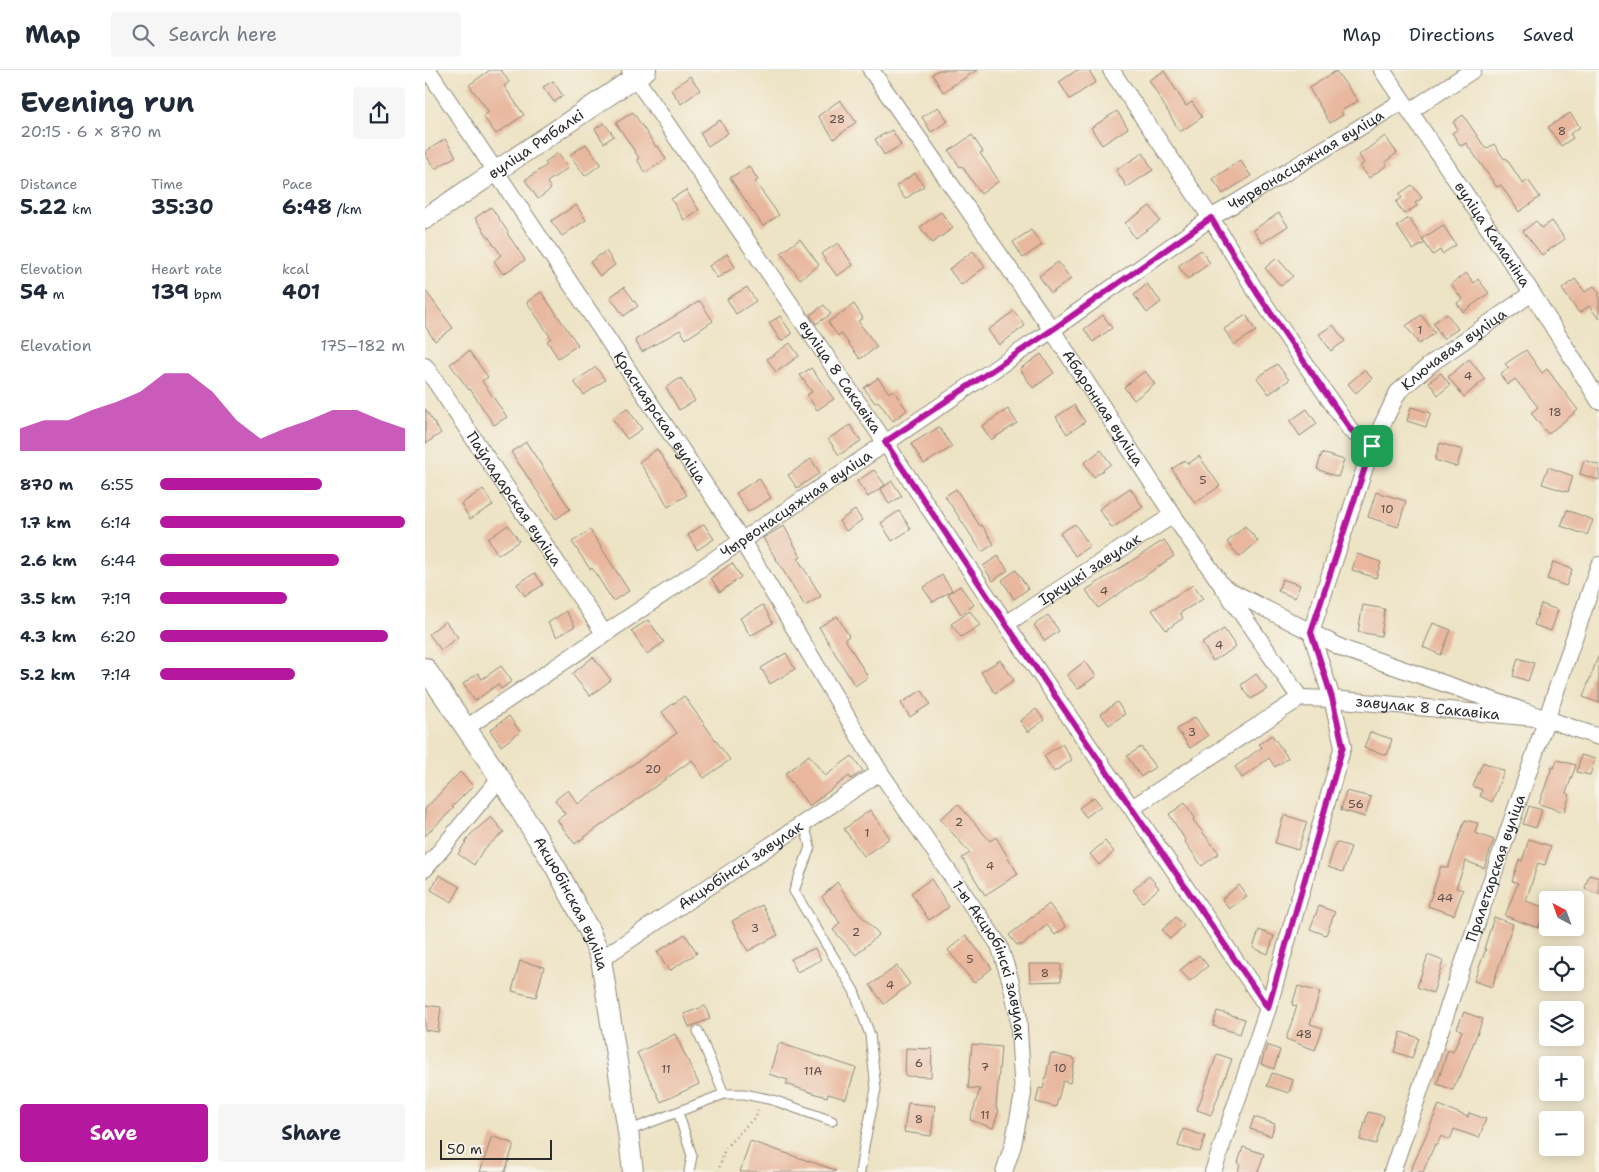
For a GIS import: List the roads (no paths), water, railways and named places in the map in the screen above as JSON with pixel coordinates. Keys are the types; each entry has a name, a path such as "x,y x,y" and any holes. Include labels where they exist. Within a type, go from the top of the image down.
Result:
{"street":[{"name":"Краснаярская вуліца","path":"428,70 741,540 880,772"},
{"name":"Абаронная вуліца","path":"871,70 1052,330 1173,515 1300,698"},
{"path":"1111,70 1211,218 1257,293 1351,430 1372,446"},
{"name":"вуліца Каманіна","path":"1382,70 1532,293 1599,402"},
{"name":"Чырвонасцяжная вуліца","path":"465,728 1052,330 1211,218 1473,70"},
{"name":"вуліца Рыбалкі","path":"425,219 637,73"},
{"name":"вуліца 8 Сакавіка","path":"637,73 1006,624 1268,1008"},
{"name":"Ключавая вуліца","path":"1311,632 1372,446 1398,392 1432,363 1532,293"},
{"name":"Паўладарская вуліца","path":"425,366 604,633"},
{"name":"Іркуцкі завулак","path":"1006,624 1173,515"},
{"name":"Пралетарская вуліца","path":"1392,1172 1546,719 1598,574"},
{"path":"1221,586 1345,649 1599,737"},
{"path":"1213,1172 1268,1008 1343,746 1332,698 1311,632"},
{"name":"Акцюбінская вуліца","path":"425,668 500,778 556,868 589,930 601,959 633,1172"},
{"path":"1132,808 1300,698"},
{"name":"завулак 8 Сакавіка","path":"1300,698 1332,698 1546,719"},
{"name":"Акцюбінскі завулак","path":"601,959 880,772"},
{"name":"1-ы Акцюбінскі завулак","path":"880,772 999,945 1010,979 1018,1014 1023,1094 1013,1145 1005,1172"},
{"path":"425,869 500,778"}],"lane":[{"path":"804,823 810,847 794,891 854,992 870,1035 876,1089 860,1172"},
{"path":"698,1031 724,1094"},
{"path":"628,1131 724,1094 745,1094 832,1121"},
{"path":"678,1112 692,1156 689,1172"}]}
